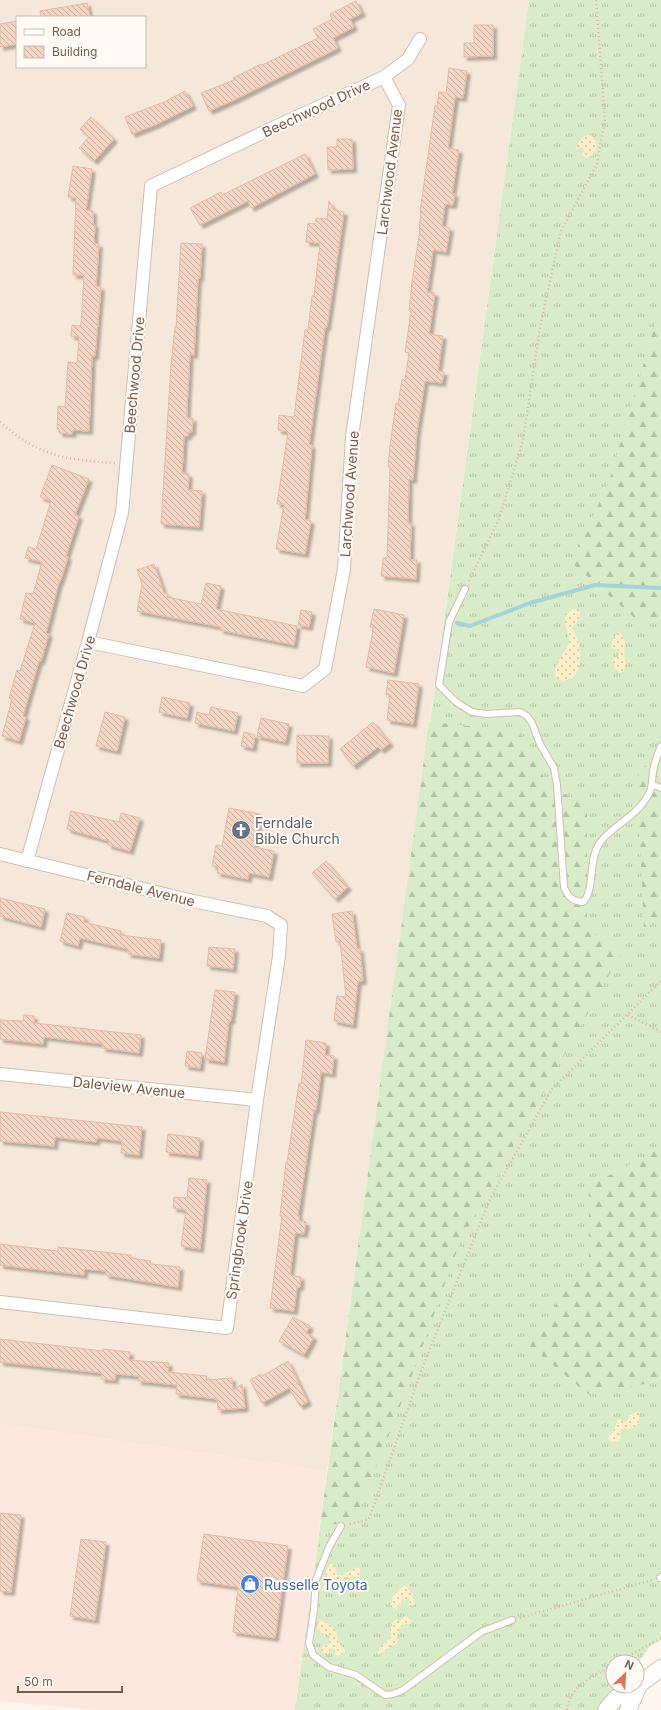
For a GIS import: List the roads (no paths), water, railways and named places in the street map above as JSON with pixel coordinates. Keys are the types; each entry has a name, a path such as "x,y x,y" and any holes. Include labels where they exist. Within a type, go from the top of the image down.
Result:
{"main road":[{"path":"645,1681 661,1668"},
{"path":"606,1710 616,1698 623,1694"},
{"path":"628,1710 635,1694"}],"street":[{"name":"Beechwood Drive","path":"26,861 88,642 122,513 151,186 384,76 408,59 420,39"},
{"name":"Larchwood Avenue","path":"88,642 303,686 325,670 344,569 352,437 399,105 384,76"},
{"name":"Ferndale Avenue","path":"0,854 193,901 267,916 281,925"},
{"name":"Springbrook Drive","path":"0,1302 227,1328 279,956 281,925"},
{"name":"Daleview Avenue","path":"0,1074 258,1100"}],"lane":[{"path":"465,589 449,622 439,684 456,702 472,712 486,714 520,712 527,716 532,723 540,744 554,768 564,887 568,897 576,901 583,902 587,898 590,891 591,866 599,844 636,811 650,792 653,785 653,772 661,746"},
{"path":"653,785 661,788"},
{"path":"341,1526 329,1547 316,1580 314,1610 309,1643 313,1655 329,1667 356,1675 385,1695 393,1694 403,1690 481,1632 512,1620"}],"waterway":[{"path":"457,623 470,626 530,603 595,585 661,588"}],"place":[{"name":"Ferndale Bible Church","path":"241,830"},
{"name":"Russelle Toyota","path":"250,1584"}]}
